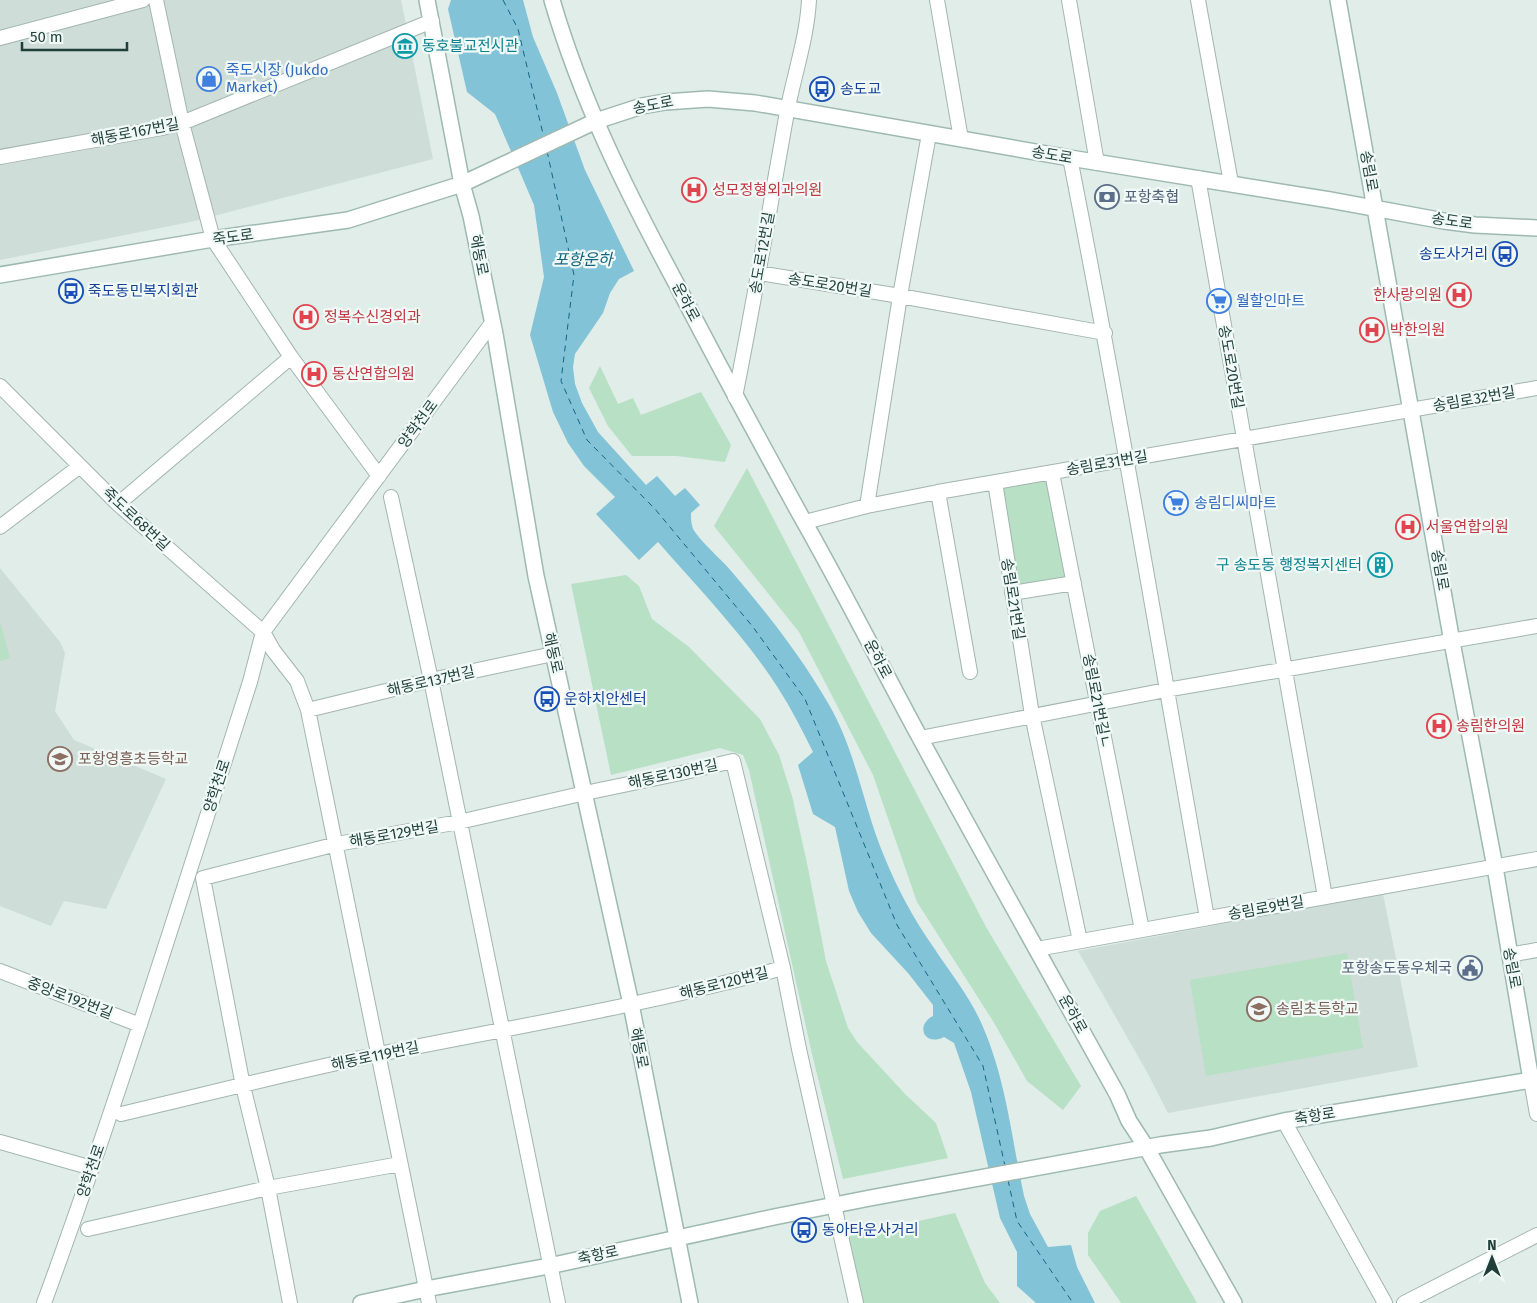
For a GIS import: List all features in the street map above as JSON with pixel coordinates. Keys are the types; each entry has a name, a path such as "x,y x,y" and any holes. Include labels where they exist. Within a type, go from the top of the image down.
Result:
{"street":[{"path":"0,38 144,0"},
{"path":"156,0 182,123 213,239 291,357 379,476"},
{"name":"해동로","path":"427,0 462,184 473,225 492,323 536,576 630,1004 690,1303"},
{"name":"운하로","path":"552,0 571,60 596,122 629,194 735,397 1112,1086 1129,1122 1146,1148 1234,1303"},
{"name":"송도로12번길","path":"735,397 788,109 808,17 809,0"},
{"path":"937,0 961,139"},
{"path":"1069,0 1097,163"},
{"path":"1198,0 1231,183"},
{"name":"송림로","path":"1338,0 1452,642 1495,867 1509,955 1534,1079"},
{"name":"해동로167번길","path":"0,157 182,123 432,21"},
{"name":"송도로","path":"462,184 596,122 642,106 686,99 732,100 1097,163 1231,183 1444,221 1537,228"},
{"path":"867,506 900,296 929,134"},
{"path":"1070,158 1105,333 1125,460 1207,918"},
{"name":"송도로20번길","path":"1198,178 1243,438"},
{"name":"죽도로","path":"0,275 213,239 348,220 462,184"},
{"name":"송도로20번길","path":"759,274 900,296 1105,333"},
{"name":"양학천로","path":"44,1303 140,1025 250,682 264,632 492,323"},
{"path":"118,504 291,357"},
{"name":"죽도로68번길","path":"0,386 118,504 264,632 273,650 297,681 308,710 427,1296"},
{"name":"송림로32번길","path":"1411,409 1537,388"},
{"name":"송림로31번길","path":"805,522 867,506 938,492 1411,409"},
{"path":"1243,438 1286,670 1325,897"},
{"path":"0,528 80,466"},
{"name":"송림로21번길ㄴ","path":"1052,473 1142,930"},
{"name":"송림로21번길","path":"995,482 1032,715 1080,941"},
{"path":"938,492 970,672"},
{"path":"391,497 431,680 501,1031 558,1303"},
{"path":"1012,593 1074,583"},
{"path":"920,738 1098,702 1537,626"},
{"name":"해동로137번길","path":"308,710 431,680 554,654"},
{"name":"해동로130번길","path":"585,793 733,761 761,876"},
{"name":"해동로129번길","path":"244,1086 203,878 336,844 459,822 585,793"},
{"name":"송림로9번길","path":"1037,949 1537,859"},
{"name":"해동로120번길","path":"630,1004 728,983 783,968 761,876"},
{"path":"1509,955 1537,950"},
{"path":"783,968 798,1049 856,1303"},
{"name":"중앙로192번길","path":"0,972 140,1025"},
{"name":"해동로119번길","path":"120,1114 378,1055 630,1004"},
{"path":"1534,1079 1537,1114"},
{"name":"축항로","path":"361,1303 427,1296 676,1238 870,1198 1211,1138 1284,1121 1534,1079"},
{"path":"244,1086 268,1188 290,1303"},
{"path":"1284,1121 1385,1303"},
{"path":"0,1142 92,1168"},
{"path":"88,1229 268,1188 400,1164"},
{"path":"1404,1303 1537,1235"}],"shaded area":[{"name":"죽도시장 (Jukdo Market)","path":"0,0 401,0 433,159 190,222 0,260"},
{"name":"포항영흥초등학교","path":"0,568 60,642 65,653 55,711 74,740 166,779 106,909 64,901 51,926 0,906"},
{"name":"송림초등학교","path":"1383,894 1418,1067 1168,1113 1147,1072 1078,951"}],"green space":[{"path":"600,366 618,404 633,398 641,415 701,392 731,445 725,462 677,456 632,456 608,426 589,388"},
{"path":"747,468 986,927 1081,1086 1063,1110 1027,1081 993,1021 917,902 873,775 799,632 714,526"},
{"path":"1049,478 1068,579 1018,588 1000,487"},
{"path":"626,575 639,586 652,619 689,647 760,719 779,755 792,796 826,961 848,1028 857,1042 906,1095 936,1123 948,1158 843,1179 812,1054 749,770 743,755 720,748 611,775 571,584"},
{"path":"0,622 10,658 0,661"},
{"path":"1347,953 1363,1048 1206,1076 1190,980"},
{"path":"1136,1196 1197,1303 1121,1303 1088,1255 1088,1233 1100,1211"},
{"path":"955,1213 985,1283 1000,1303 862,1303 846,1237"}],"water":[{"name":"포항운하","path":"451,0 523,0 533,37 557,93 585,170 634,271 619,279 610,293 603,313 575,354 573,367 575,384 582,403 598,432 646,485 657,476 675,496 685,488 700,505 691,513 691,523 694,530 771,619 807,668 828,703 846,740 877,837 894,880 906,904 967,996 991,1047 1008,1110 1024,1196 1030,1214 1048,1247 1071,1245 1077,1267 1095,1303 1036,1303 1017,1286 1017,1252 1000,1218 971,1092 954,1043 944,1037 931,1039 924,1034 924,1024 933,1016 933,1005 908,973 871,933 858,912 849,891 835,827 813,814 798,765 813,752 778,688 751,649 658,542 639,560 596,514 615,497 584,466 568,443 553,412 530,335 544,277 534,205 495,114 467,92 448,9"}],"ferry route":[{"path":"503,0 518,29 544,138"},
{"path":"547,151 574,275 561,381 587,440 655,509 753,627 805,699 897,925 983,1066 1005,1166"},
{"path":"1008,1180 1017,1221 1073,1303"}],"place":[{"name":"동호불교전시관","path":"405,46"},
{"name":"죽도시장 (Jukdo Market)","path":"209,79"},
{"name":"송도교","path":"822,89"},
{"name":"성모정형외과의원","path":"694,190"},
{"name":"포항축협","path":"1107,197"},
{"name":"송도사거리","path":"1505,254"},
{"name":"죽도동민복지회관","path":"71,291"},
{"name":"한사랑의원","path":"1459,295"},
{"name":"월할인마트","path":"1219,301"},
{"name":"정복수신경외과","path":"306,317"},
{"name":"박한의원","path":"1372,330"},
{"name":"동산연합의원","path":"314,374"},
{"name":"송림디씨마트","path":"1176,503"},
{"name":"서울연합의원","path":"1408,527"},
{"name":"구 송도동 행정복지센터","path":"1380,565"},
{"name":"운하치안센터","path":"547,699"},
{"name":"송림한의원","path":"1439,726"},
{"name":"포항영흥초등학교","path":"60,759"},
{"name":"포항송도동우체국","path":"1470,968"},
{"name":"송림초등학교","path":"1259,1009"},
{"name":"동아타운사거리","path":"804,1230"}]}
